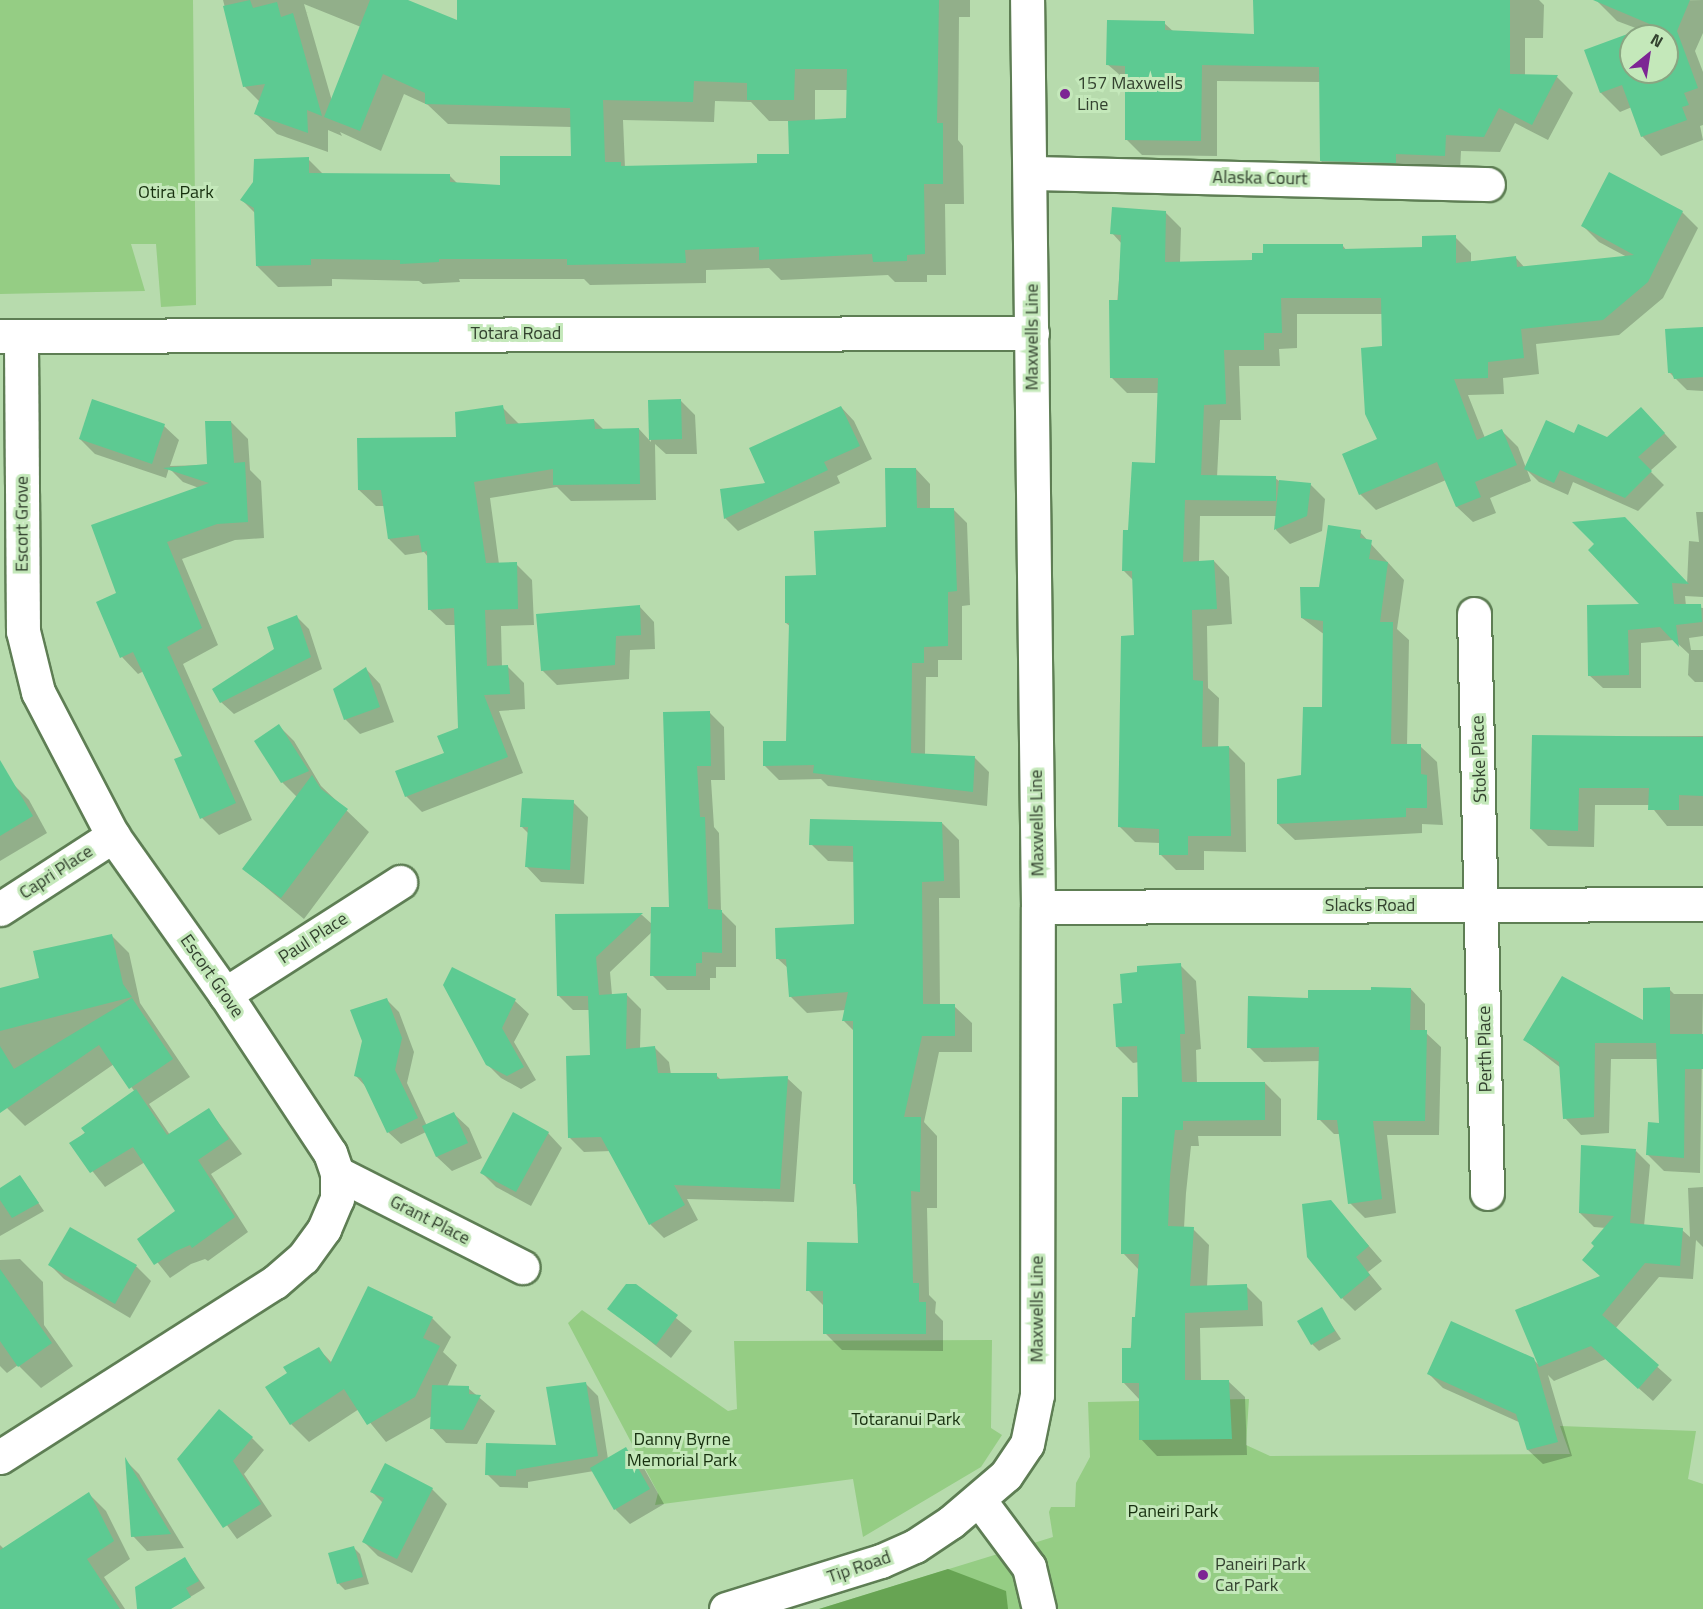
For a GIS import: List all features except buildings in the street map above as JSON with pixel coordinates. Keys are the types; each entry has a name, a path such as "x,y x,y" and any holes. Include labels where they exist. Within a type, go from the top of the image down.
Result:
{"street":[{"name":"Maxwells Line","path":"980,1501 1006,1475 1027,1444 1037,1395 1038,907 1031,173 1027,0"},
{"name":"Alaska Court","path":"1031,173 1488,184"},
{"name":"Totara Road","path":"11,336 1032,333"},
{"name":"Escort Grove","path":"0,1457 275,1282 303,1258 324,1229 337,1199 337,1173 330,1153 225,994 113,836 38,692 23,631 11,336"},
{"name":"Stoke Place","path":"1474,614 1484,905"},
{"name":"Capri Place","path":"0,909 113,836"},
{"name":"Paul Place","path":"225,994 400,882"},
{"name":"Slacks Road","path":"1038,907 1703,904"},
{"name":"Perth Place","path":"1484,905 1487,1193"},
{"name":"Grant Place","path":"337,1173 522,1267"},
{"name":"Tip Road","path":"726,1609 898,1554 915,1546 980,1501"},
{"path":"980,1501 1029,1567 1039,1609"}],"green space":[{"name":"Otira Park","path":"0,0 193,0 196,305 161,307 156,244 131,244 145,291 0,294"},
{"name":"Totaranui Park","path":"582,1310 728,1411 737,1409 734,1341 992,1340 991,1428 1002,1435 981,1467 863,1537 853,1479 655,1505 658,1493 568,1323"},
{"name":"Paneiri Park","path":"1249,1399 1246,1445 1270,1456 1570,1454 1560,1426 1696,1431 1688,1479 1703,1484 1703,1609 819,1609 1053,1537 1049,1512 1051,1507 1075,1507 1076,1483 1090,1457 1088,1402"},
{"path":"948,1569 1006,1591 1008,1609 819,1609"}],"place":[{"name":"157 Maxwells Line","path":"1065,94"},
{"name":"Paneiri Park Car Park","path":"1203,1575"}],"park label":[{"name":"Danny Byrne Memorial Park","path":"682,1450"}]}
